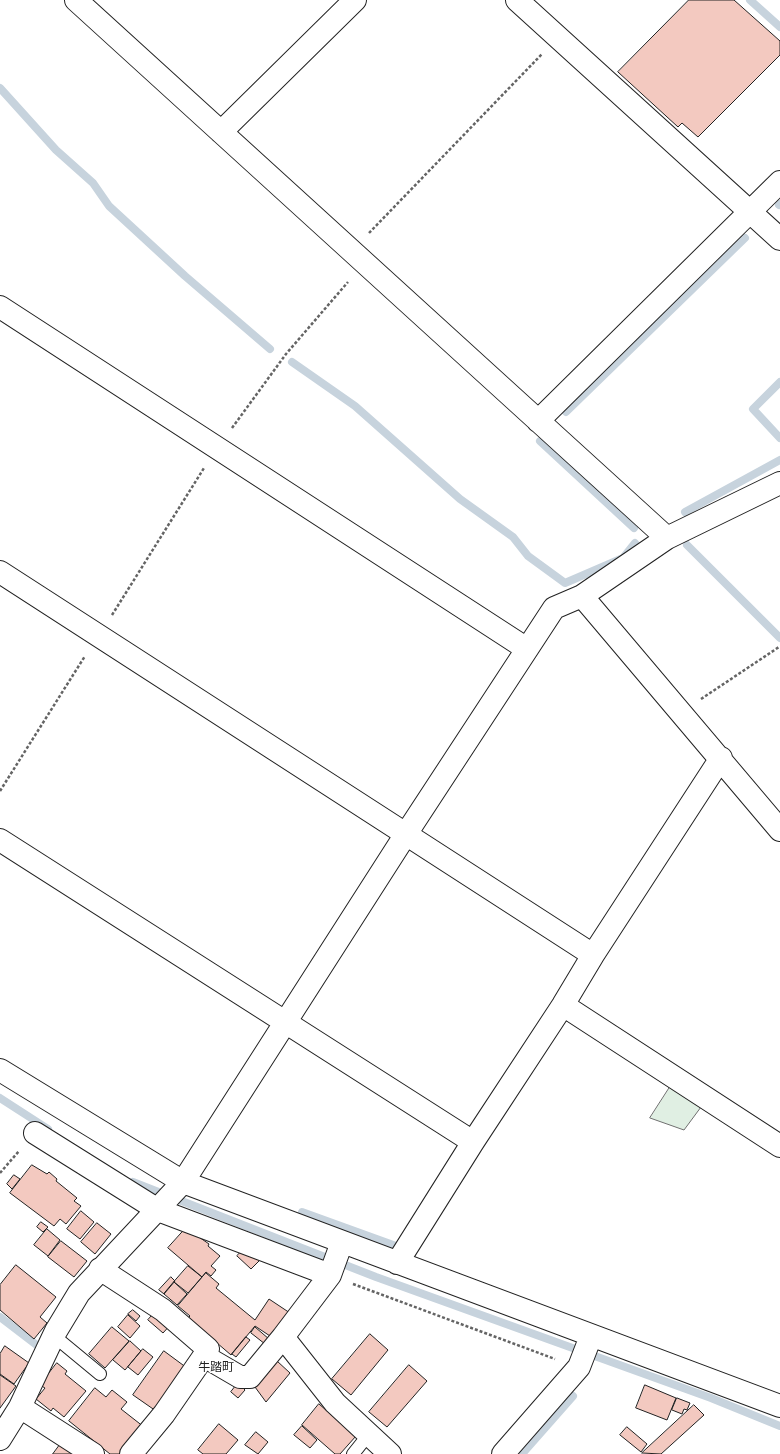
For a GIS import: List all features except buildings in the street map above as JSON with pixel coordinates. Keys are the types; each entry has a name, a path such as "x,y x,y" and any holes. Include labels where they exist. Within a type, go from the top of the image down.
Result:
{"street":[{"path":"76,0 667,538"},
{"path":"221,132 355,0"},
{"path":"516,0 780,239"},
{"path":"538,420 780,182"},
{"path":"0,307 218,447 527,649"},
{"path":"0,1439 20,1406 54,1336 79,1293 100,1269 160,1209 181,1185 406,834 554,608 582,596 667,538 780,483"},
{"path":"0,572 593,955"},
{"path":"582,596 721,758 780,830"},
{"path":"397,1263 473,1142 563,1005 593,955 721,758"},
{"path":"0,840 473,1142"},
{"path":"563,1005 780,1146"},
{"path":"0,1070 181,1185 341,1246 397,1263 590,1340 780,1406"},
{"path":"35,1133 160,1209 330,1274"},
{"path":"204,1356 240,1377 250,1377 283,1337 330,1274 341,1246"},
{"path":"100,1269 163,1310 208,1349 164,1414 131,1454"},
{"path":"283,1337 335,1403 390,1454"},
{"path":"503,1454 578,1368 590,1340"},
{"path":"20,1406 92,1454"}],"lane":[{"path":"54,1336 100,1374"},
{"path":"352,1454 369,1434"}],"path":[{"path":"218,447 358,257 558,38"},
{"path":"681,711 779,647"},
{"path":"0,1173 35,1133"},
{"path":"330,1274 578,1368"}],"green space":[{"path":"670,1087 701,1107 684,1130 650,1118"}],"waterway":[{"path":"750,0 780,27"},
{"path":"0,88 56,150 93,183 109,206 185,276 270,349"},
{"path":"566,412 745,238"},
{"path":"292,362 355,406 460,499 513,537 528,556 565,583 623,558 635,543"},
{"path":"780,382 753,409 780,438"},
{"path":"540,441 634,528"},
{"path":"685,512 780,460"},
{"path":"687,545 780,638"},
{"path":"0,1098 48,1129"},
{"path":"133,1182 376,1277 711,1398 780,1426"},
{"path":"302,1212 396,1246"},
{"path":"0,1317 38,1346"},
{"path":"522,1454 573,1396"}],"district":[{"name":"牛踏町","path":"216,1368"}]}
